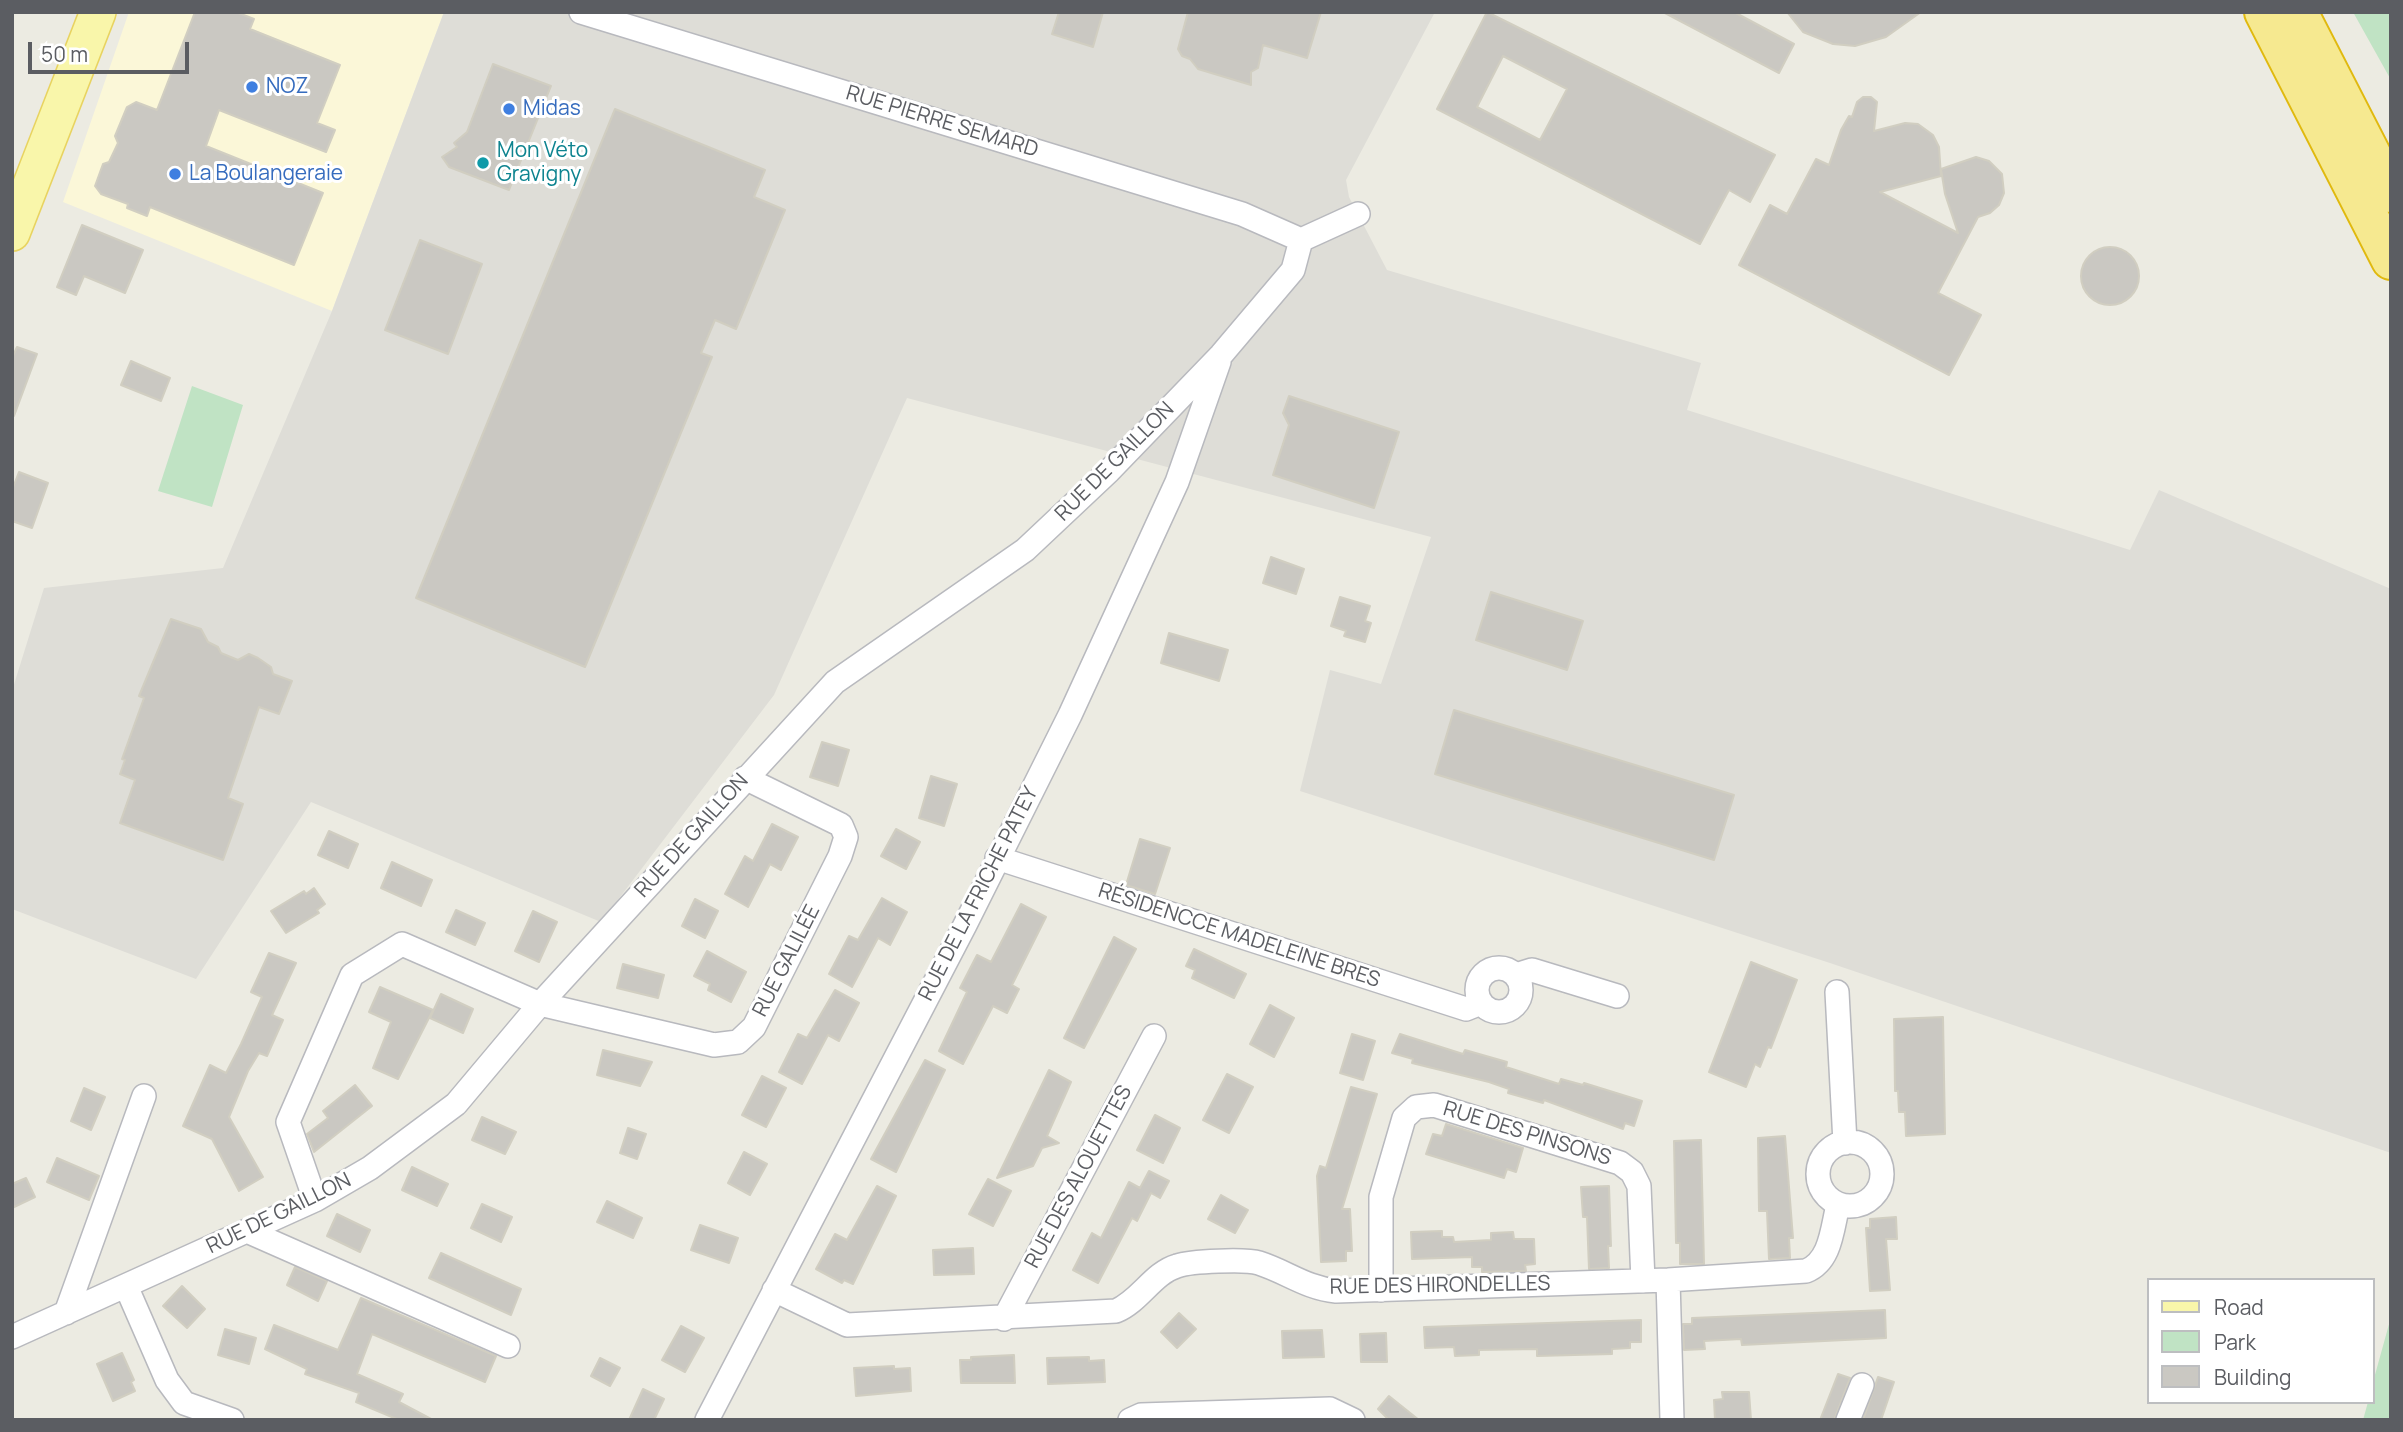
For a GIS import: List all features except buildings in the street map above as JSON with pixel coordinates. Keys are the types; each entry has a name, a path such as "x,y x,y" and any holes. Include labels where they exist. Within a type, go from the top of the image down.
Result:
{"highway":[{"path":"2264,12 2391,260"},
{"path":"2298,12 2391,193"}],"main road":[{"path":"12,233 92,21"}],"street":[{"name":"RUE PIERRE SEMARD","path":"581,12 1242,214 1301,240"},
{"path":"1301,240 1359,214"},
{"name":"RUE DE GAILLON","path":"12,1337 315,1200 370,1168 456,1104 540,1004 744,778 835,682 1026,550 1109,471 1221,355 1293,270 1301,240"},
{"name":"RUE DE LA FRICHE PATEY","path":"708,1420 1070,715 1177,482 1221,355"},
{"name":"RUE GALILÉE","path":"315,1200 288,1122 352,975 402,944 540,1004 714,1045 738,1042 754,1027 840,856 846,837 841,825 744,778"},
{"name":"RÉSIDENCCE MADELEINE BRES","path":"997,858 1466,1009 1481,1003 1497,1012 1516,1006 1522,990 1516,975"},
{"path":"1481,1003 1477,986 1486,972 1502,967 1516,975 1532,970 1617,996"},
{"path":"1837,992 1845,1143"},
{"name":"RUE DES ALOUETTES","path":"1004,1319 1154,1036"},
{"path":"66,1313 144,1096"},
{"name":"RUE DES PINSONS","path":"1381,1290 1381,1197 1404,1118 1416,1107 1434,1105 1620,1163 1632,1172 1639,1186 1643,1281"},
{"path":"1845,1143 1861,1144 1872,1150 1880,1161 1883,1173 1881,1186 1874,1197 1851,1207 1838,1205 1820,1188 1817,1175 1819,1163 1826,1152 1845,1143"},
{"name":"RUE DES HIRONDELLES","path":"774,1290 846,1325 1004,1319 1116,1311 1134,1300 1164,1272 1179,1265 1255,1262 1314,1289 1381,1290 1668,1280 1806,1271 1818,1266 1826,1252 1838,1205"},
{"path":"247,1231 508,1346"},
{"path":"1668,1280 1672,1420"},
{"path":"126,1286 167,1380 184,1402 232,1420"},
{"path":"1848,1420 1862,1385"},
{"path":"1130,1420 1141,1415 1330,1409 1348,1418"}],"shaded area":[{"path":"129,12 444,12 332,311 63,202"},
{"path":"444,12 1435,12 1346,180 1349,197 1387,270 1701,363 1687,410 2130,550 2159,490 2391,589 2391,1153 1830,963 1300,791 1330,670 1381,684 1431,537 907,398 774,695 601,922 311,802 196,979 12,909 12,691 44,588 223,568 332,311"}],"green space":[{"path":"2353,12 2391,12 2391,80"},
{"path":"192,386 243,405 212,507 158,491"},
{"path":"2391,1317 2391,1420 2363,1420 2367,1404 2375,1404 2375,1375"}],"place":[{"name":"NOZ","path":"252,87"},
{"name":"Midas","path":"509,109"},
{"name":"Mon Véto Gravigny","path":"483,163"},
{"name":"La Boulangeraie","path":"175,174"}]}
